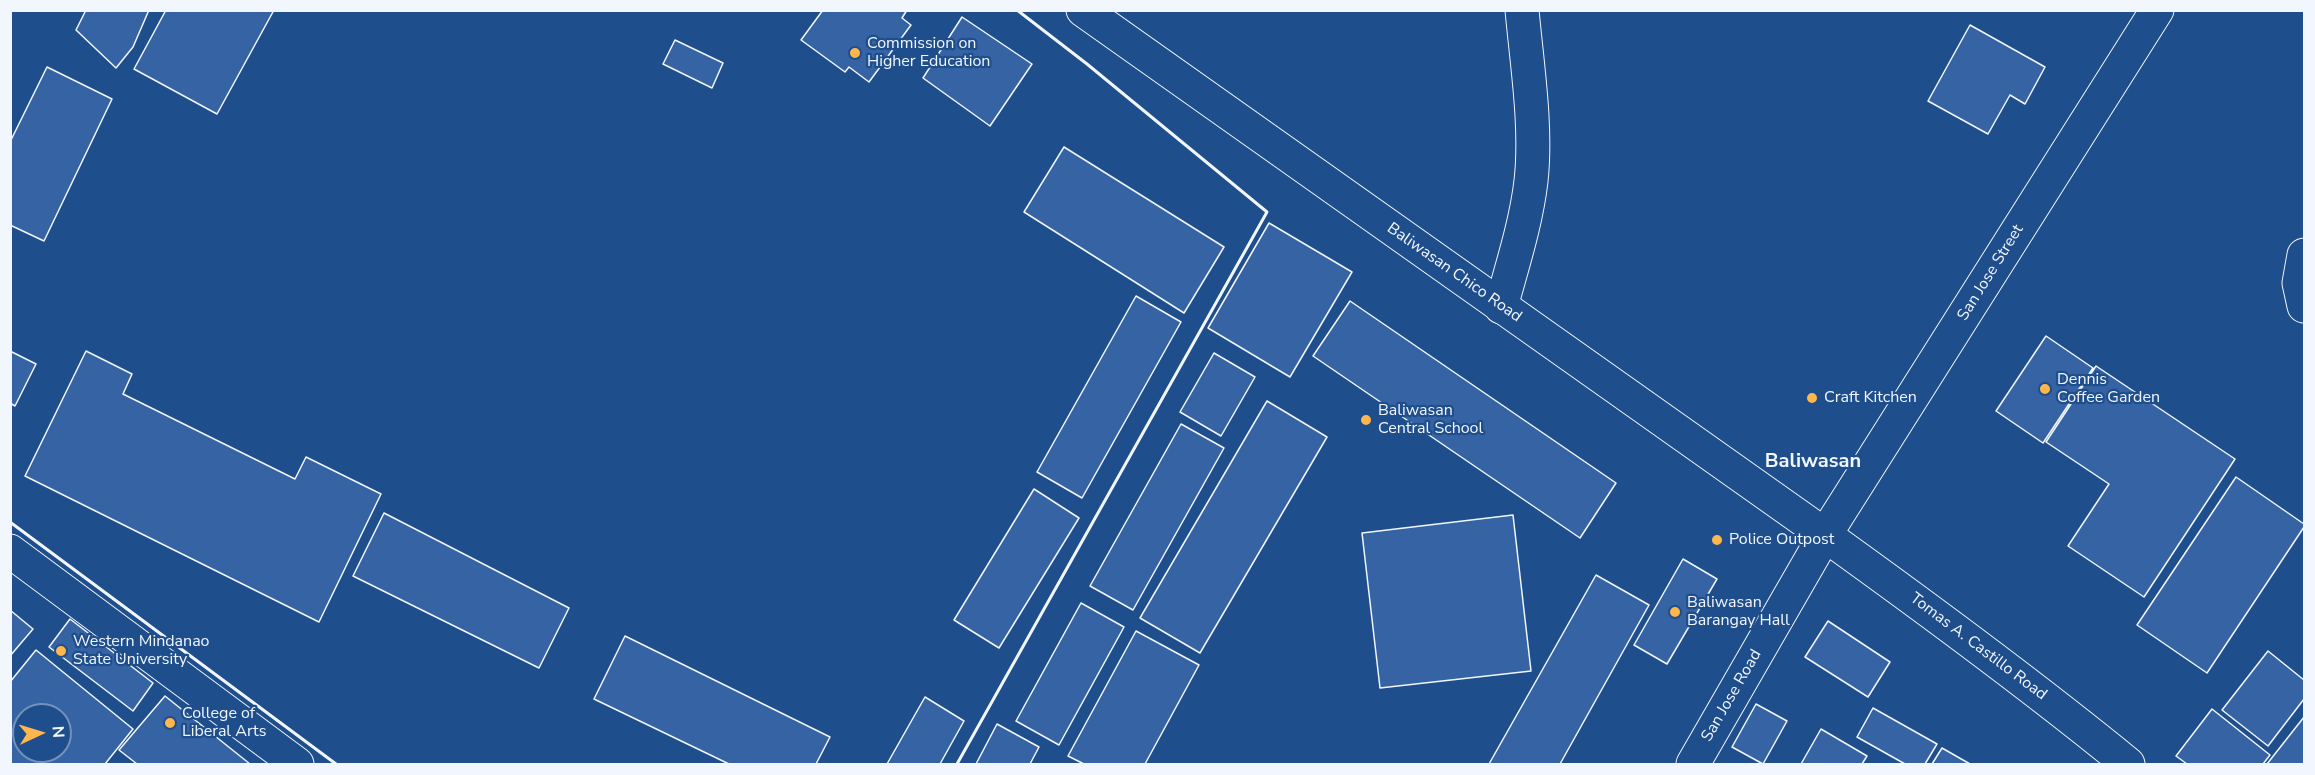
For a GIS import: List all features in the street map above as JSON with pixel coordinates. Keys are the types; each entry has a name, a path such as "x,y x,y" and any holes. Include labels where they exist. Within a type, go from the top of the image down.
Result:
{"main road":[{"name":"Baliwasan Chico Road","path":"1083,10 1825,535"},
{"path":"1501,307 1528,205 1531,178 1531,126 1522,10"},
{"name":"San Jose Street","path":"1825,535 2157,10"},
{"path":"2304,255 2299,284 2304,306"},
{"name":"San Jose Road","path":"1693,765 1825,535"},
{"name":"Tomas A. Castillo Road","path":"1825,535 1944,620 2070,716 2128,765"},
{"path":"10,551 297,765"}],"building":[{"path":"86,10 149,10 133,47 116,68 76,30"},
{"path":"166,10 274,10 217,114 134,69"},
{"name":"Commission on Higher Education","path":"823,10 907,10 902,18 911,25 869,82 849,67 845,72 801,40"},
{"path":"962,17 1032,64 990,126 923,78"},
{"path":"1970,25 2045,67 2025,104 2010,95 1988,134 1928,101"},
{"path":"675,40 723,63 712,88 663,64"},
{"path":"47,67 112,99 44,241 10,225 10,142"},
{"path":"1064,147 1224,247 1184,313 1024,212"},
{"path":"1269,223 1352,272 1290,377 1208,328"},
{"path":"1136,296 1181,322 1082,498 1037,472"},
{"path":"1350,301 1616,483 1580,538 1313,356"},
{"name":"Dennis Coffee Garden","path":"2046,336 2093,368 2043,443 1996,411"},
{"path":"10,351 36,364 15,406 10,403"},
{"path":"86,351 132,374 123,394 295,479 306,457 381,494 319,622 25,476"},
{"path":"1214,353 1255,377 1221,436 1180,412"},
{"path":"2096,366 2235,459 2144,597 2068,546 2109,484 2046,442"},
{"path":"1267,401 1327,437 1200,653 1140,618"},
{"path":"1181,424 1224,448 1133,610 1090,586"},
{"path":"2236,477 2304,524 2304,527 2207,673 2137,625"},
{"path":"1034,489 1079,518 999,648 954,620"},
{"path":"384,513 569,608 539,668 353,576"},
{"path":"1513,515 1531,671 1380,688 1362,533"},
{"name":"Baliwasan Barangay Hall","path":"1683,559 1717,579 1667,664 1634,645"},
{"path":"1596,575 1649,605 1560,764 1489,764"},
{"path":"1081,603 1124,627 1059,745 1016,721"},
{"path":"10,610 33,629 10,656"},
{"path":"70,619 153,683 133,711 49,647"},
{"path":"1828,621 1890,662 1868,697 1805,657"},
{"path":"1136,631 1199,665 1145,764 1084,764 1068,756"},
{"path":"625,636 830,737 816,764 729,764 594,699"},
{"path":"36,650 133,729 105,764 10,764 10,682"},
{"path":"2268,651 2304,680 2304,699 2268,746 2222,710"},
{"name":"College of Liberal Arts","path":"165,696 250,764 137,764 119,750"},
{"path":"925,697 964,721 940,764 887,764"},
{"path":"1756,704 1787,721 1763,764 1732,747"},
{"path":"1873,708 1937,744 1925,764 1905,764 1857,737"},
{"path":"2212,709 2270,755 2263,764 2187,764 2176,756"},
{"path":"2304,717 2304,764 2267,764"},
{"path":"997,724 1039,747 1030,764 976,764"},
{"path":"1821,729 1867,756 1862,764 1801,764"},
{"path":"1942,748 1970,764 1932,764"}],"wall":[{"path":"957,764 1267,212 1087,64 1017,10"},
{"path":"10,522 336,764"}],"place":[{"name":"Commission on Higher Education","path":"855,53"},
{"name":"Dennis Coffee Garden","path":"2045,389"},
{"name":"Craft Kitchen","path":"1812,398"},
{"name":"Baliwasan Central School","path":"1366,420"},
{"name":"Police Outpost","path":"1717,540"},
{"name":"Baliwasan Barangay Hall","path":"1675,612"},
{"name":"Western Mindanao State University","path":"61,651"},
{"name":"College of Liberal Arts","path":"170,723"}],"district":[{"name":"Baliwasan","path":"1813,462"}]}
